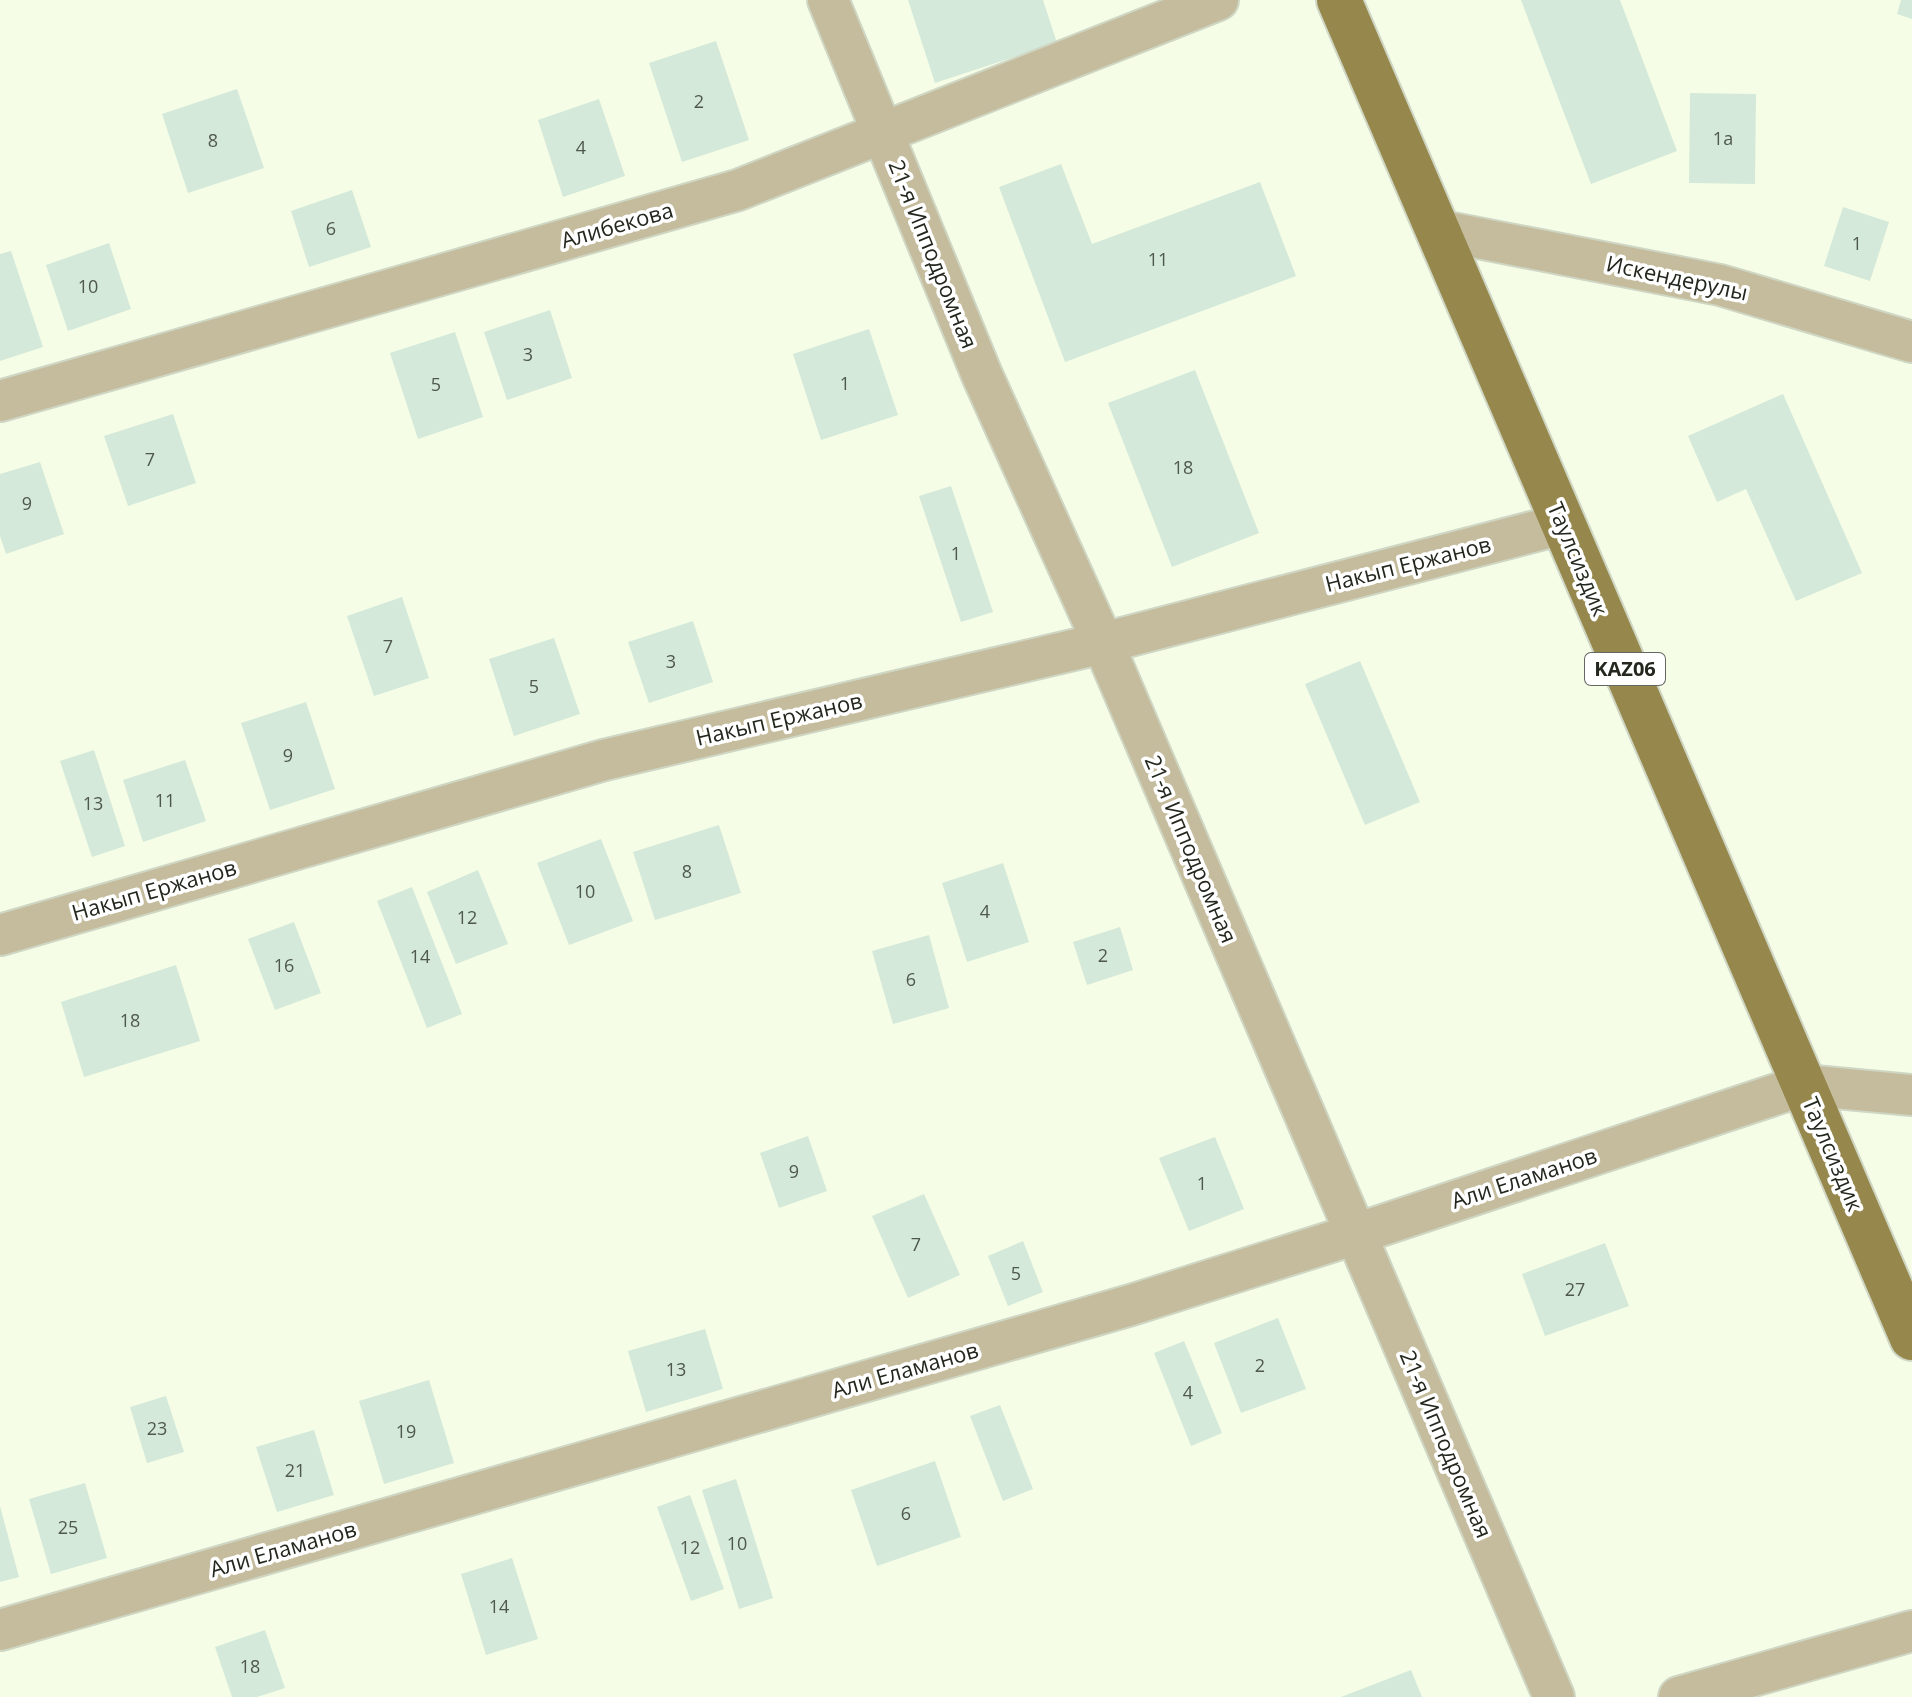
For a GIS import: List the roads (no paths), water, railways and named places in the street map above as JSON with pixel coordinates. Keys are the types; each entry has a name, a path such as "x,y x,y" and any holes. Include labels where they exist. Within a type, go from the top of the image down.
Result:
{"main road":[{"name":"Таулсиздик","path":"1339,0 1912,1338"}],"street":[{"name":"21-я Ипподромная","path":"828,0 982,375 1103,643 1554,1697"},
{"name":"Алибекова","path":"0,401 738,190 1218,0"},
{"name":"Искендерулы","path":"1437,230 1720,285 1912,342"},
{"name":"Накып Ержанов","path":"0,935 604,760 1103,643 1563,524"},
{"path":"1804,1085 1912,1095"},
{"name":"Али Еламанов","path":"0,1630 1131,1305 1356,1234 1804,1085"},
{"path":"1679,1697 1912,1631"}]}
